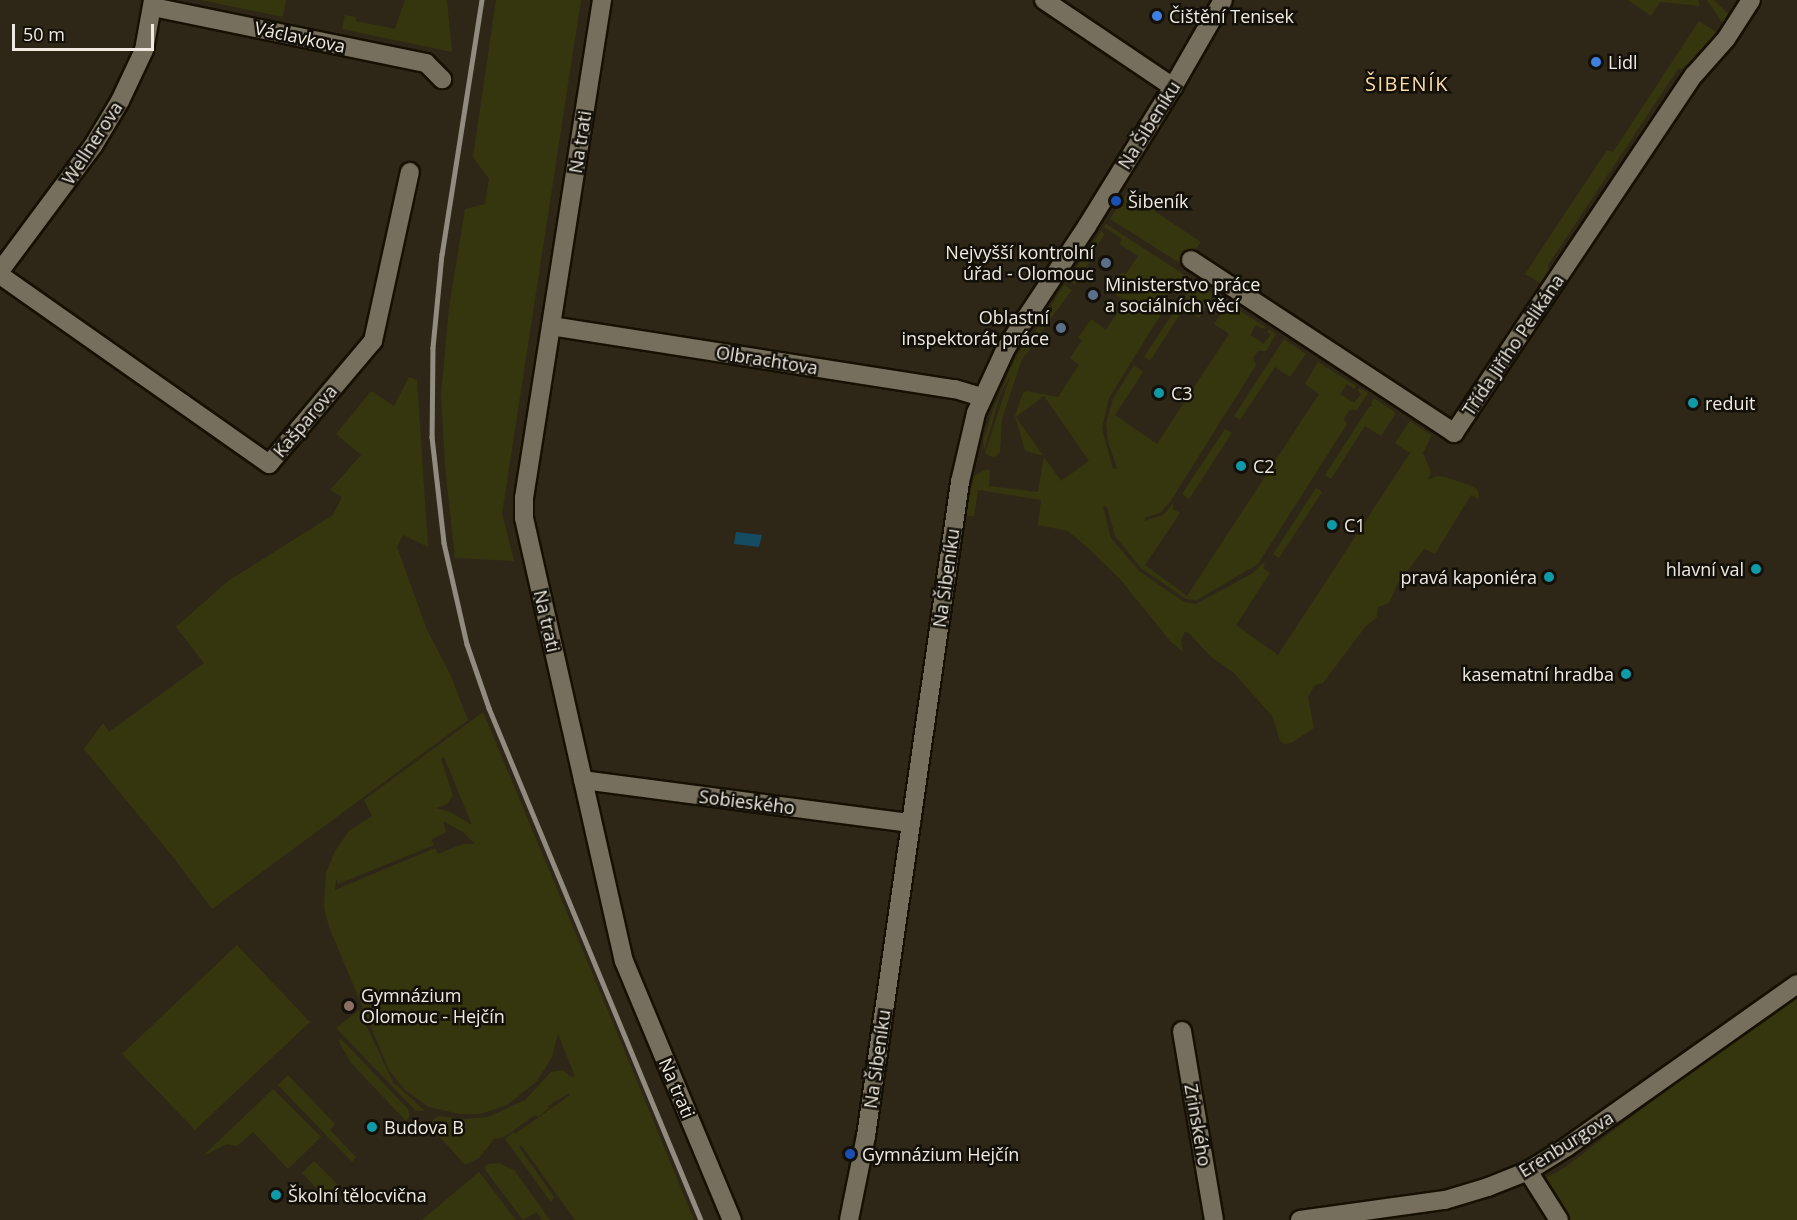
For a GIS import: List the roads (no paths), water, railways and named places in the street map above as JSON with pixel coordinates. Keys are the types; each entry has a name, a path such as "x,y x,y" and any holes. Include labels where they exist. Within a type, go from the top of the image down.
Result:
{"street":[{"name":"Na trati","path":"602,0 523,509 624,961 732,1220"},
{"path":"1044,0 1173,87"},
{"name":"Na Šibeníku","path":"849,1220 866,1136 960,482 982,397 1020,325 1087,226 1173,87 1223,0"},
{"name":"Třída Jiřího Pelikána","path":"1191,260 1454,433 1694,75 1726,39 1751,0"},
{"name":"Václavkova","path":"153,4 426,63 442,79"},
{"name":"Wellnerova","path":"0,273 93,147 120,101 144,50 153,4"},
{"name":"Kašparova","path":"0,273 270,464 373,342 411,172"},
{"name":"Olbrachtova","path":"551,326 955,389 982,397"},
{"name":"Sobieského","path":"583,780 911,823"},
{"name":"Erenburgova","path":"1300,1220 1445,1200 1488,1187 1528,1171 1568,1147 1797,984"},
{"name":"Zrinského","path":"1182,1031 1214,1220"},
{"path":"1528,1171 1559,1220"}],"water":[{"path":"736,532 762,535 759,547 734,544"}],"railway":[{"path":"482,0 442,254 433,348 432,437 444,543 467,644 489,708 701,1220"}],"place":[{"name":"Čištění Tenisek","path":"1157,16"},
{"name":"Lidl","path":"1596,62"},
{"name":"Šibeník","path":"1116,201"},
{"name":"Nejvyšší kontrolní úřad - Olomouc","path":"1106,263"},
{"name":"Ministerstvo práce a sociálních věcí","path":"1093,295"},
{"name":"Oblastní inspektorát práce","path":"1061,328"},
{"name":"C3","path":"1159,393"},
{"name":"reduit","path":"1693,403"},
{"name":"C2","path":"1241,466"},
{"name":"C1","path":"1332,525"},
{"name":"hlavní val","path":"1756,569"},
{"name":"pravá kaponiéra","path":"1549,577"},
{"name":"kasematní hradba","path":"1626,674"},
{"name":"Gymnázium Olomouc - Hejčín","path":"349,1006"},
{"name":"Budova B","path":"372,1127"},
{"name":"Gymnázium Hejčín","path":"850,1154"},
{"name":"Školní tělocvična","path":"276,1195"}],"district":[{"name":"ŠIBENÍK","path":"1407,83"}]}
